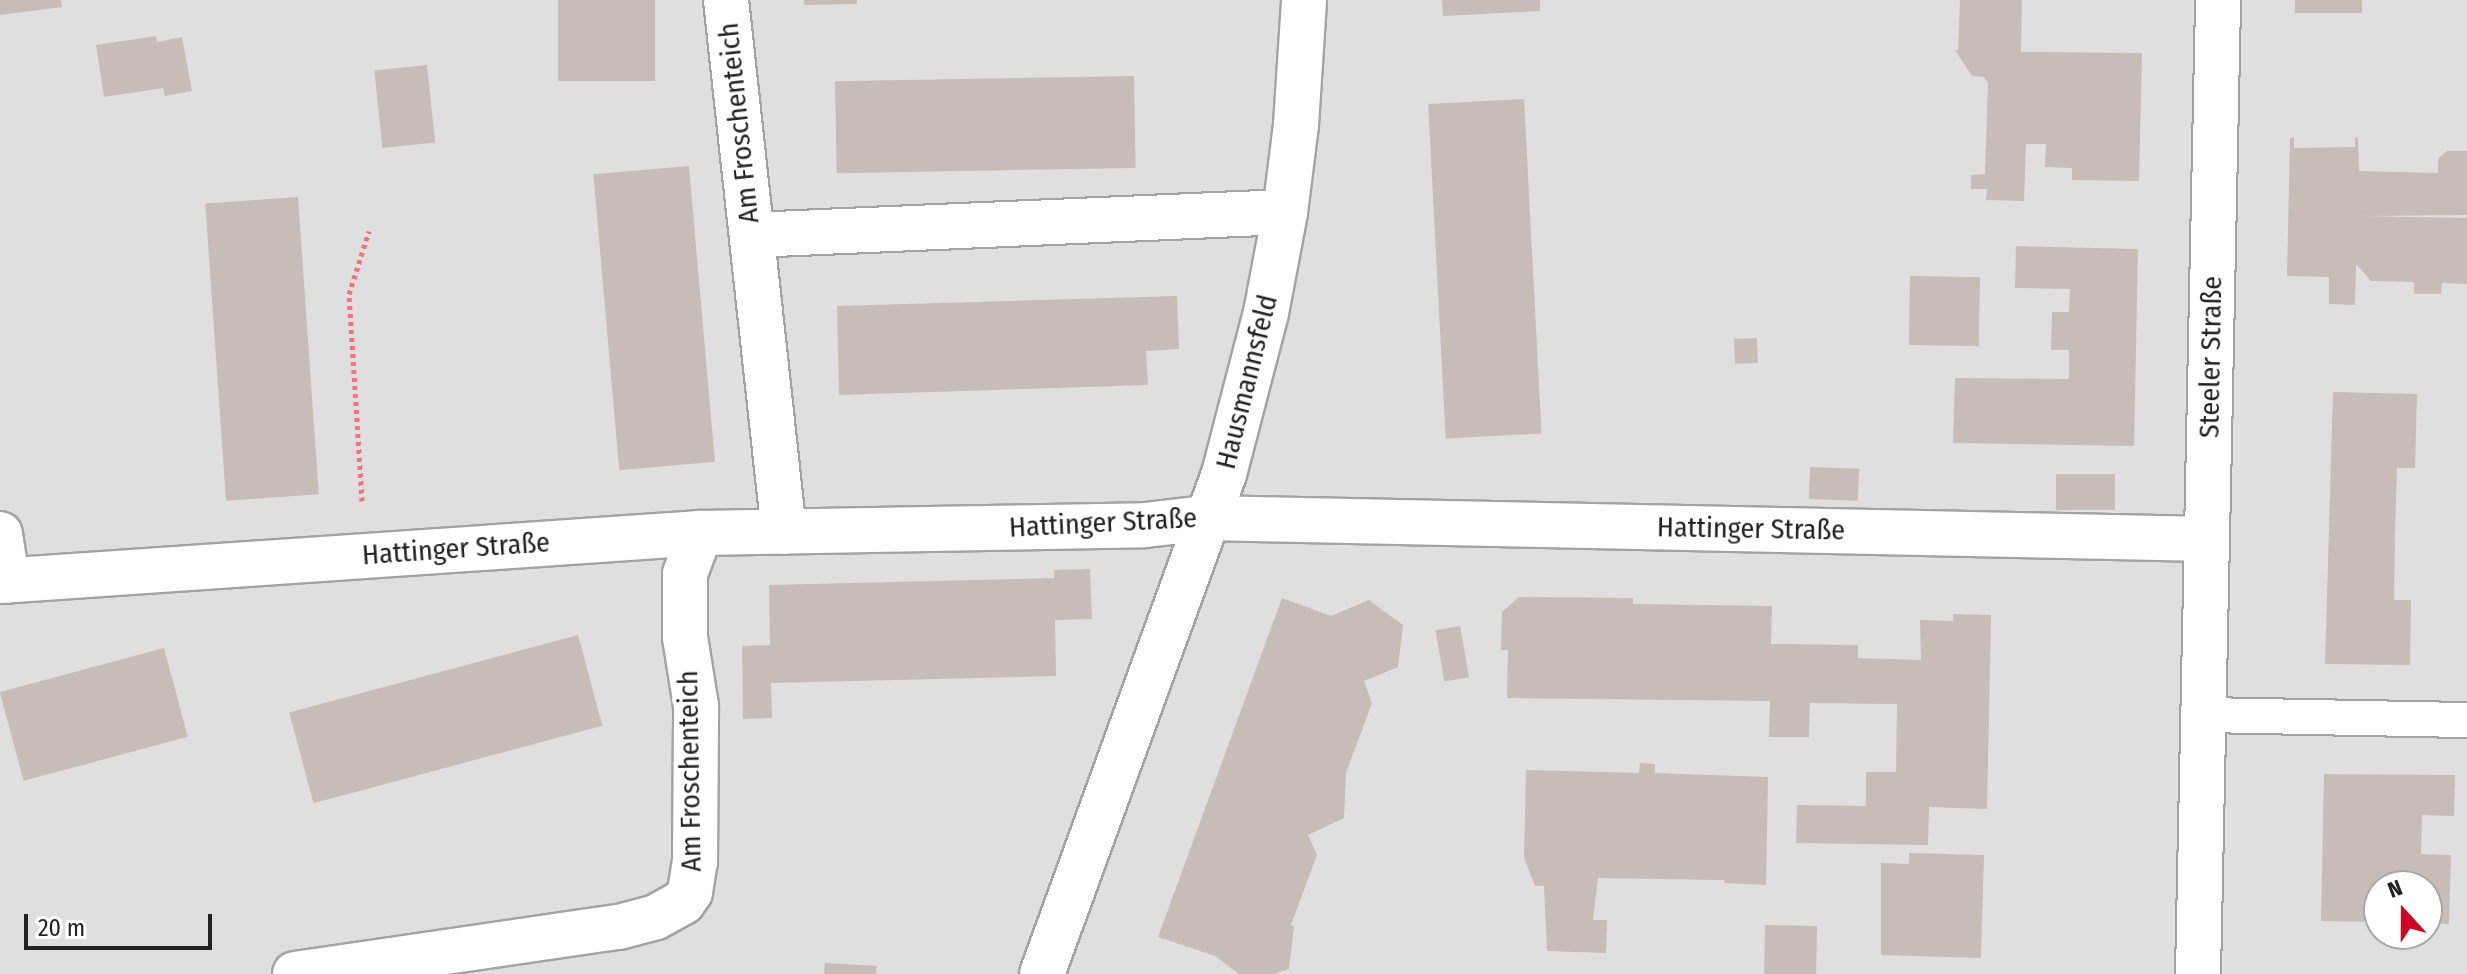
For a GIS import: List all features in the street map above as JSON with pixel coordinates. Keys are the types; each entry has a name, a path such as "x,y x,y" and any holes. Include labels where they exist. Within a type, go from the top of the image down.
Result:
{"street":[{"name":"Am Froschenteich","path":"726,0 784,532"},
{"name":"Hausmannsfeld","path":"1042,974 1224,474 1266,313 1285,212 1296,125 1304,0"},
{"name":"Steeler Straße","path":"2198,974 2218,0"},
{"path":"752,235 1285,212"},
{"name":"Hattinger Straße","path":"3,580 700,533 1145,525 1206,518 2207,539"},
{"name":"Am Froschenteich","path":"295,974 619,927 656,917 683,902 693,879 696,706 685,637 685,574 700,533"},
{"path":"0,534 3,580"}],"lane":[{"path":"2204,715 2467,720"}],"path":[{"path":"366,554 349,294 369,231"}],"shaded area":[{"path":"0,0 2467,0 2467,974 0,974"}],"building":[{"path":"0,0 61,0 62,7 0,15"},
{"path":"558,0 655,0 655,81 558,81"},
{"path":"804,0 857,0 857,4 804,5"},
{"path":"1442,0 1540,0 1540,11 1443,16"},
{"path":"1960,0 2022,0 2021,52 2142,53 2139,181 2072,180 2072,168 2045,167 2046,144 2026,144 2024,201 1986,200 1987,189 1971,189 1971,175 1985,174 1988,83 1984,77 1972,76 1955,50 1958,50"},
{"path":"2295,0 2362,0 2362,13 2295,13"},
{"path":"156,36 157,42 182,37 192,91 165,96 163,88 104,97 96,45"},
{"path":"427,65 435,143 382,148 374,71"},
{"path":"1134,76 1136,168 837,173 835,81"},
{"path":"1524,99 1542,434 1446,439 1428,104"},
{"path":"2294,137 2294,148 2355,147 2355,138 2358,138 2359,171 2438,173 2438,159 2447,151 2467,151 2467,215 2357,216 2467,218 2467,284 2442,283 2441,294 2414,294 2414,282 2371,281 2356,264 2355,305 2329,304 2329,277 2287,276 2290,138"},
{"path":"689,166 715,462 619,470 593,174"},
{"path":"298,197 319,494 226,501 205,203"},
{"path":"2016,246 2138,249 2134,446 1953,443 1955,378 2069,379 2069,350 2051,350 2052,312 2069,312 2070,289 2015,288"},
{"path":"1910,276 1980,277 1979,346 1909,345"},
{"path":"1177,296 1179,349 1146,351 1148,385 839,395 837,306"},
{"path":"1757,338 1758,363 1735,364 1734,339"},
{"path":"2333,392 2417,394 2415,468 2397,468 2395,535 2394,600 2411,600 2410,665 2325,664"},
{"path":"1810,467 1859,469 1858,501 1809,499"},
{"path":"2056,474 2115,474 2115,510 2056,510"},
{"path":"1090,569 1092,619 1055,620 1056,676 771,683 772,718 743,719 742,646 770,645 769,585 1054,578 1054,570"},
{"path":"1519,597 1633,598 1633,604 1772,606 1771,644 1858,645 1858,658 1921,660 1920,620 1953,621 1953,614 1991,615 1987,809 1929,807 1928,845 1796,843 1797,805 1866,806 1866,772 1896,772 1897,704 1810,703 1809,737 1769,737 1770,701 1507,698 1508,650 1501,650 1502,612"},
{"path":"1282,598 1331,616 1369,600 1403,625 1398,667 1364,681 1372,703 1346,773 1344,818 1308,835 1317,855 1291,925 1294,927 1289,969 1274,974 1239,974 1215,956 1158,937"},
{"path":"1460,626 1469,677 1444,682 1435,630"},
{"path":"578,635 602,726 314,803 289,712"},
{"path":"164,648 188,737 24,781 0,692"},
{"path":"1640,763 1655,764 1655,773 1768,777 1766,885 1725,883 1724,880 1598,878 1593,920 1607,920 1606,953 1547,951 1544,886 1535,886 1524,858 1526,770 1639,773"},
{"path":"2324,774 2455,775 2454,816 2422,815 2421,854 2451,855 2449,924 2443,924 2443,870 2363,870 2363,922 2321,921"},
{"path":"1909,853 1984,855 1981,958 1881,955 1881,863 1909,864"},
{"path":"1765,925 1817,926 1816,974 1764,974"},
{"path":"825,963 877,966 876,974 824,974"}]}
